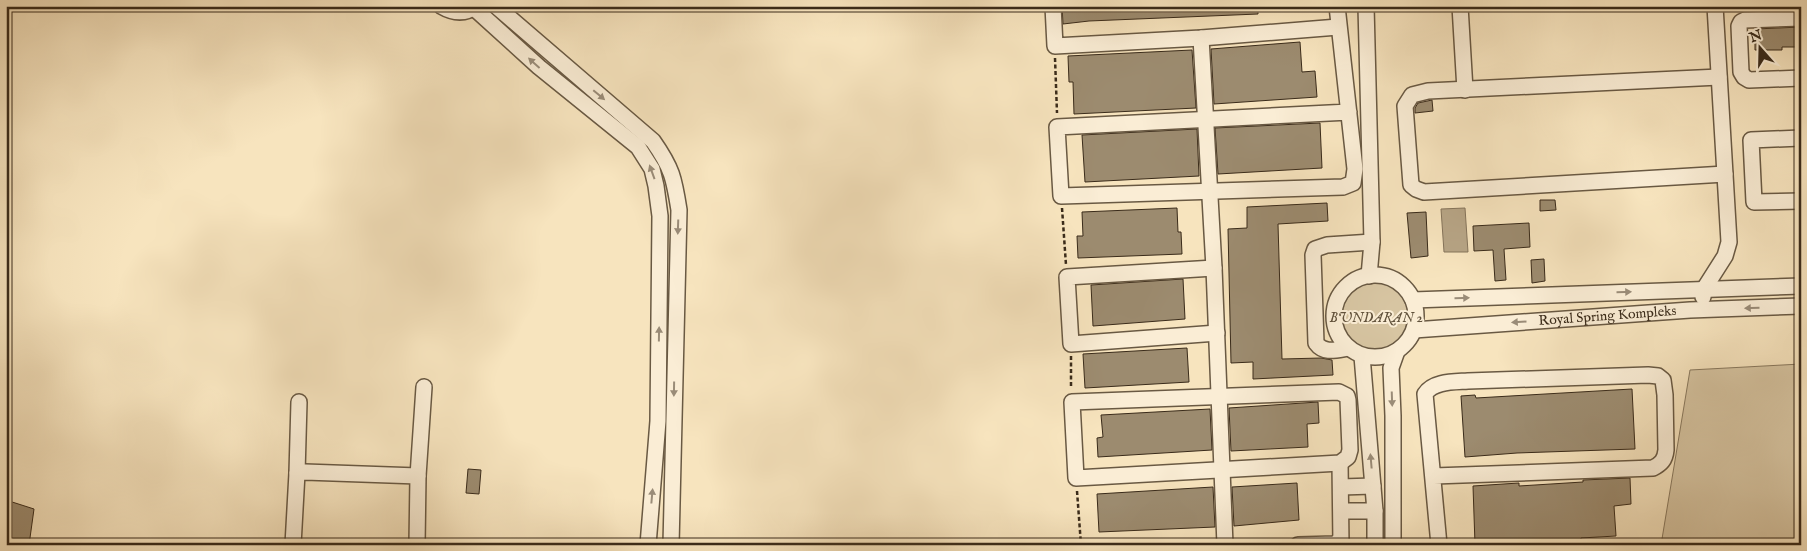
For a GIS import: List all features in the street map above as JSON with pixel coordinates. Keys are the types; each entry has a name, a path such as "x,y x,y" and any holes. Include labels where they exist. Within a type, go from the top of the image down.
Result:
{"street":[{"path":"441,6 448,11 457,12 466,12 475,7 539,67 638,147 652,169 660,216 658,402 648,545"},
{"path":"496,6 653,141 665,159 674,178 679,210 671,545"},
{"path":"1053,6 1055,46 1201,38 1338,27"},
{"path":"1336,6 1349,112 1355,177 1353,183 1348,186 1061,196 1057,127 1349,112"},
{"path":"1366,6 1372,242 1369,276"},
{"path":"1460,6 1465,90"},
{"path":"1690,310 1703,298 1704,289 1725,256 1730,242 1718,77 1715,6"},
{"path":"1801,18 1746,20 1741,22 1739,26 1741,72 1744,77 1749,80 1801,78"},
{"path":"1201,38 1214,268 1225,545"},
{"path":"1718,77 1418,92 1412,95 1405,106 1411,185 1424,192 1725,174"},
{"path":"1801,138 1751,140 1754,202 1801,201"},
{"path":"1348,348 1325,350 1316,343 1314,336 1313,255 1315,249 1326,245 1372,242"},
{"path":"1214,268 1067,277 1071,344 1217,333"},
{"path":"1369,276 1384,276 1398,282 1413,300 1416,314 1414,330 1404,345 1397,351 1380,357 1362,356 1348,348 1342,343 1335,329 1334,313 1338,298 1348,286 1361,278 1369,276"},
{"name":"Royal Spring Kompleks","path":"1413,300 1801,286"},
{"name":"Royal Spring Kompleks","path":"1414,330 1690,310 1801,306"},
{"path":"1393,545 1391,368 1397,351"},
{"path":"1362,356 1375,511 1375,545"},
{"path":"1434,476 1652,468 1660,464 1665,458 1666,450 1665,395 1662,380 1658,376 1639,376 1468,381 1432,387 1425,394 1439,545"},
{"path":"417,545 418,476 424,387"},
{"path":"1339,392 1344,394 1348,400 1349,455 1346,460 1340,463 1076,478 1072,402 1220,396 1339,392"},
{"path":"294,545 299,402"},
{"path":"1298,545 1340,543 1342,511 1340,463"},
{"path":"297,473 418,476"},
{"path":"1341,487 1373,486"},
{"path":"1342,511 1375,511"}],"path":[{"path":"1055,46 1057,127"},
{"path":"1061,196 1067,277"},
{"path":"1071,344 1072,402"},
{"path":"1076,478 1081,545"}],"green space":[{"name":"BUNDARAN 2","path":"1368,279 1382,279 1396,285 1406,295 1412,309 1410,330 1396,347 1382,353 1368,353 1354,347 1344,337 1338,323 1338,309 1344,295 1354,285"},
{"path":"1801,364 1801,545 1661,545 1690,370"}],"shaded area":[{"path":"1465,208 1468,252 1444,252 1441,209"}],"building":[{"path":"1062,6 1258,6 1258,14 1089,21 1063,24"},
{"path":"1801,27 1801,47 1782,47 1782,50 1755,50 1755,29"},
{"path":"1300,42 1302,72 1315,71 1317,97 1214,104 1211,49"},
{"path":"1192,50 1196,108 1074,114 1073,82 1069,82 1068,56"},
{"path":"1432,100 1433,111 1415,113 1418,103"},
{"path":"1320,123 1322,168 1218,174 1215,128"},
{"path":"1197,129 1199,176 1085,182 1082,135"},
{"path":"1540,200 1555,200 1556,210 1540,211"},
{"path":"1327,203 1328,221 1278,224 1282,359 1321,358 1332,360 1333,375 1253,379 1253,362 1231,363 1228,229 1247,228 1247,207"},
{"path":"1177,208 1178,232 1181,232 1182,254 1078,258 1077,236 1083,236 1082,212"},
{"path":"1426,212 1428,256 1411,258 1407,213"},
{"path":"1529,223 1530,247 1504,249 1506,280 1495,281 1493,250 1474,251 1473,226"},
{"path":"1544,259 1545,281 1532,283 1531,260"},
{"path":"1183,279 1185,319 1093,326 1091,285"},
{"path":"1187,348 1189,382 1085,388 1083,354"},
{"path":"1632,389 1635,449 1517,453 1465,457 1461,396 1475,395 1476,398"},
{"path":"1318,402 1319,423 1307,424 1308,447 1231,451 1229,408"},
{"path":"1210,409 1212,450 1098,457 1097,438 1103,437 1101,415"},
{"path":"468,469 481,470 479,494 466,493"},
{"path":"1630,478 1631,504 1614,506 1616,536 1581,538 1581,541 1567,542 1535,543 1535,541 1475,544 1473,486 1519,483 1519,486"},
{"path":"1297,483 1299,520 1234,526 1232,487"},
{"path":"1213,487 1215,527 1099,532 1097,494"},
{"path":"9,501 34,509 29,545 6,545 6,516"}]}
